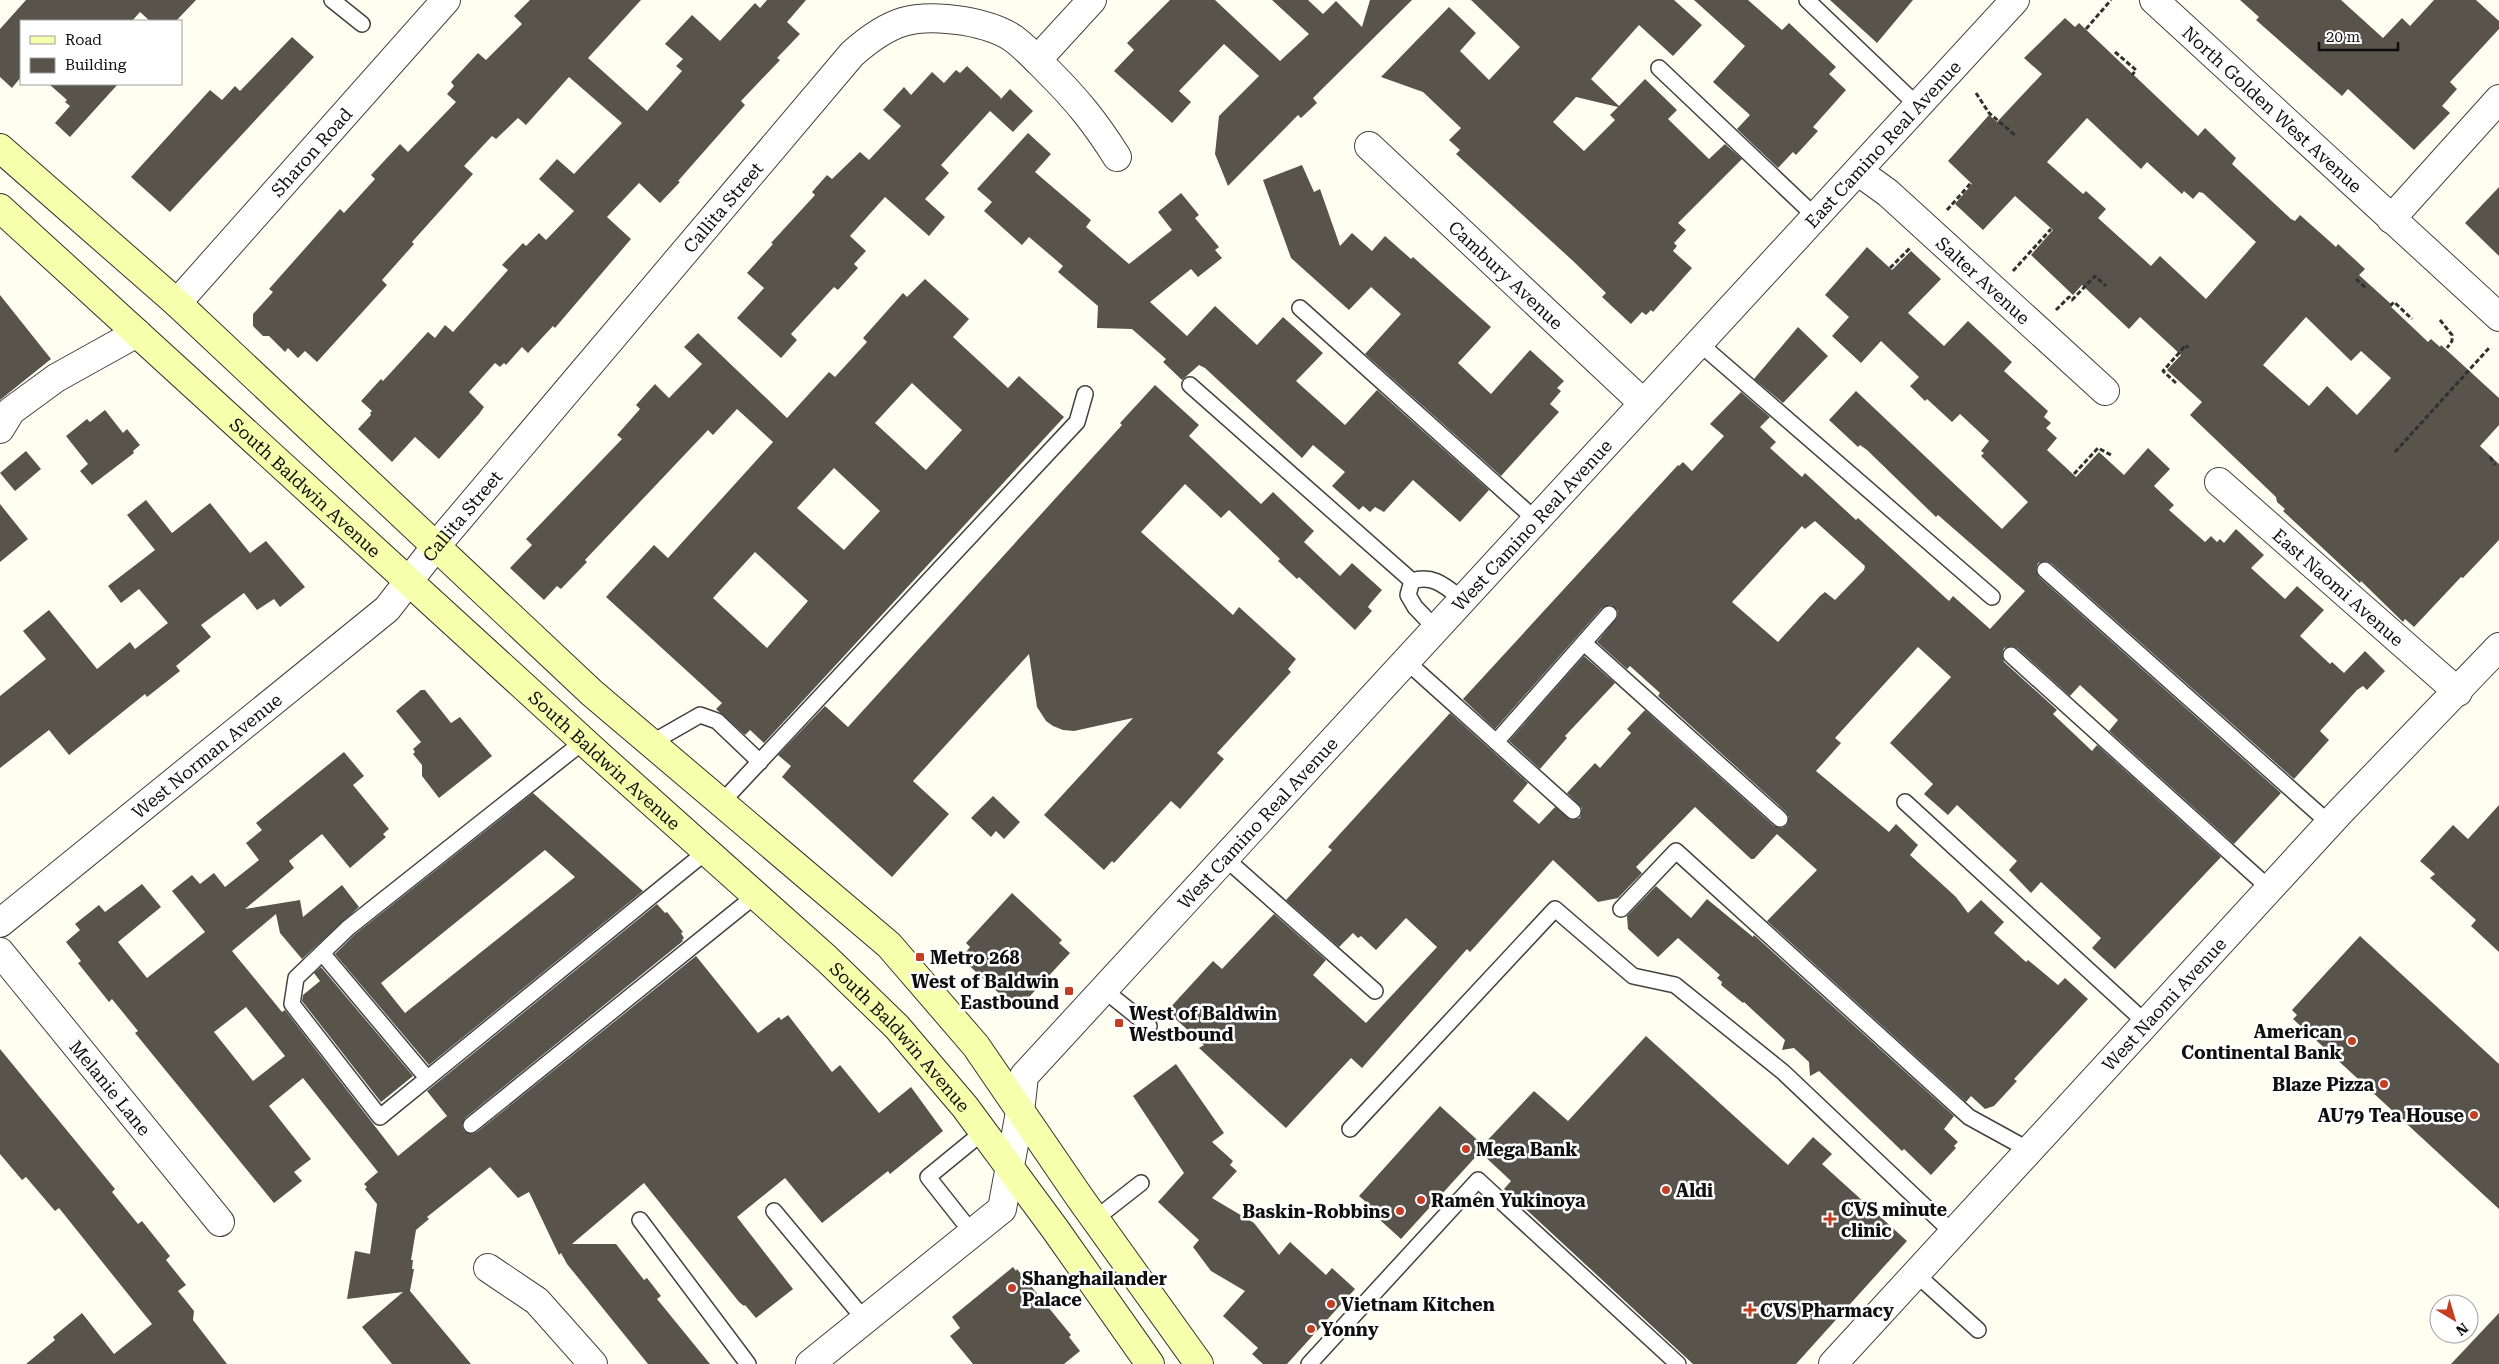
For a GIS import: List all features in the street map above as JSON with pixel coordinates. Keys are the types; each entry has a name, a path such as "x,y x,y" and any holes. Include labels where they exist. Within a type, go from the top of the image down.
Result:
{"main road":[{"path":"0,148 177,302 592,693 888,945 976,1046 1095,1219 1200,1364"},
{"name":"South Baldwin Avenue","path":"0,208 584,741 827,959 898,1027 1010,1168 1150,1364"}],"street":[{"name":"Sharon Road","path":"177,302 446,0"},
{"path":"1092,0 1038,60 1096,122 1117,157"},
{"name":"East Camino Real Avenue","path":"1750,288 1817,218 2015,0"},
{"name":"North Golden West Avenue","path":"2154,0 2499,317"},
{"name":"Callita Street","path":"409,581 436,546 852,54 866,41 887,28 913,18 937,17 975,23 997,30 1014,39 1038,60"},
{"path":"2391,219 2499,99"},
{"name":"Cambury Avenue","path":"1369,146 1643,403"},
{"name":"Salter Avenue","path":"1859,172 1888,193 2105,391"},
{"name":"West Camino Real Avenue","path":"814,1363 1002,1210 1020,1112 1024,1076 1750,288"},
{"path":"0,429 10,411 56,378 137,333"},
{"name":"East Naomi Avenue","path":"2219,482 2458,692"},
{"name":"West Norman Avenue","path":"0,923 384,611 409,581"},
{"name":"West Naomi Avenue","path":"1833,1364 2329,823 2458,692 2499,647"},
{"name":"Melanie Lane","path":"0,952 220,1222"},
{"path":"488,1268 537,1301 593,1364"}],"lane":[{"path":"332,0 362,24"},
{"path":"1807,0 1918,106"},
{"path":"1659,68 1817,218"},
{"path":"1300,308 1536,520"},
{"path":"1699,343 1992,597"},
{"path":"1190,385 1412,581"},
{"path":"721,803 1077,422 1085,394"},
{"path":"2045,570 2329,823"},
{"path":"1412,581 1424,577 1442,584 1463,600"},
{"path":"1412,581 1408,594 1415,607 1436,629"},
{"path":"1496,742 1610,614"},
{"path":"1584,643 1780,819"},
{"path":"2011,655 2269,888"},
{"path":"1406,662 1573,811"},
{"path":"650,743 700,715 717,720 760,762"},
{"path":"584,741 348,928 296,978 292,1004 380,1117 707,851"},
{"path":"1905,802 2146,1022"},
{"path":"1621,909 1676,851 1969,1117 2029,1150"},
{"path":"1225,858 1375,991"},
{"path":"470,1125 756,895"},
{"path":"1350,1129 1555,909 1633,976 1675,985 1776,1066 1953,1233"},
{"path":"322,953 427,1078"},
{"path":"1104,990 1150,1026"},
{"path":"973,1234 928,1177 983,1132"},
{"path":"1308,1364 1478,1180 1678,1364"},
{"path":"1095,1219 1141,1183"},
{"path":"774,1211 865,1320"},
{"path":"640,1220 748,1364"},
{"path":"1916,1274 1978,1330"}],"path":[{"path":"2086,29 2111,0"},
{"path":"2116,52 2136,70 2132,75"},
{"path":"1976,93 1989,112 2016,136"},
{"path":"1945,213 1971,183"},
{"path":"2011,273 2051,229"},
{"path":"1890,268 1916,242"},
{"path":"2054,312 2069,297 2072,300 2094,275 2106,286"},
{"path":"2356,279 2366,288"},
{"path":"2390,306 2394,302 2412,319"},
{"path":"2440,320 2452,335 2452,341 2447,348"},
{"path":"2176,383 2162,371 2186,346 2188,348"},
{"path":"2395,452 2489,348"},
{"path":"2074,474 2098,448 2111,455"},
{"path":"2490,457 2495,465"}],"building":[{"path":"26,0 196,0 177,20 149,20 140,12 133,20 20,20 20,78 12,88 0,77 0,29"},
{"path":"530,0 641,0 588,58 647,111 682,71 676,66 683,59 665,44 692,15 720,41 755,3 760,8 767,0 806,0 787,22 800,34 777,58 780,60 741,101 745,105 678,181 680,182 660,203 639,183 607,217 631,239 555,328 553,326 528,353 522,347 506,365 504,363 500,367 495,363 469,392 484,407 439,459 415,437 392,462 358,429 371,415 372,411 361,401 381,379 383,381 428,332 435,338 445,325 453,332 508,270 502,265 523,243 526,246 539,233 546,240 574,211 539,179 557,159 574,174 622,123 569,77 526,125 518,118 496,139 492,136 464,166 473,174 412,242 414,244 382,280 387,285 317,362 305,351 298,358 288,348 285,352 269,336 263,336 253,326 253,314 273,292 269,289 340,209 344,213 375,179 371,175 400,144 408,152 456,102 447,94 454,86 451,82 478,53 486,60 522,24 514,16"},
{"path":"1170,0 1215,0 1280,61 1309,34 1272,0 1308,0 1323,14 1336,1 1362,27 1370,0 1412,0 1313,98 1317,103 1301,118 1298,115 1228,186 1215,154 1219,116 1259,76 1224,44 1179,91 1191,102 1172,123 1114,71 1134,50 1127,43"},
{"path":"1471,0 1674,0 1702,25 1673,56 1639,25 1591,79 1619,106 1645,79 1677,110 1668,119 1709,159 1725,144 1742,159 1678,223 1686,230 1674,243 1677,246 1673,251 1692,268 1653,312 1651,310 1646,315 1642,312 1631,324 1602,297 1606,293 1456,154 1460,150 1449,140 1461,128 1423,92 1381,77 1449,7 1476,33 1460,51 1489,80 1520,47","holes":["1576,97 1618,107 1610,115 1615,120 1584,151 1553,122"]},
{"path":"1694,0 1748,0 1782,30 1789,23 1836,67 1829,74 1846,90 1813,127 1818,131 1796,155 1793,152 1778,168 1737,129 1750,115 1713,82 1745,46"},
{"path":"1830,0 1913,0 1877,43"},
{"path":"2240,0 2341,0 2383,38 2402,18 2410,26 2434,0 2476,0 2499,21 2499,29 2450,82 2457,89 2442,106 2450,113 2414,150 2348,89 2342,96 2256,20 2259,17"},
{"path":"2065,18 2075,27 2079,23 2198,136 2205,128 2236,158 2232,164 2291,219 2295,221 2300,215 2336,247 2338,244 2365,269 2359,275 2391,304 2389,305 2428,342 2431,339 2440,347 2441,345 2499,398 2499,425 2480,446 2499,464 2499,540 2414,627 2405,619 2403,622 2361,581 2360,583 2283,511 2285,509 2277,502 2276,497 2190,415 2202,402 2167,370 2181,355 2140,317 2129,329 2082,285 2073,295 2031,255 2053,230 2015,196 1983,230 1955,204 1972,184 1948,161 1989,115 1997,122 2042,74 2024,58","holes":["2087,118 2141,169 2147,162 2182,194 2184,191 2193,199 2199,192 2203,193 2256,242 2206,299 2160,256 2151,266 2098,218 2106,209 2086,191 2083,194 2047,162","2306,317 2351,361 2361,351 2391,378 2357,415 2327,386 2309,406 2263,365"]},
{"path":"292,37 314,57 170,212 131,177 210,90 222,100 235,86 240,91"},
{"path":"967,66 1001,98 1000,100 1010,89 1033,111 1013,132 990,111 941,165 949,173 925,199 945,217 929,236 885,197 850,236 866,251 854,264 858,268 838,290 834,287 791,334 797,340 781,358 737,318 764,288 747,273 773,244 771,243 815,195 812,192 827,175 832,179 860,152 869,160 901,126 883,110 904,87 911,95 932,72 944,83 956,70 960,73"},
{"path":"50,85 117,85 70,137 55,123 70,106 65,102 67,100"},
{"path":"1028,133 1051,154 1035,172 1091,220 1086,227 1129,264 1172,230 1158,212 1181,193 1199,215 1195,218 1219,247 1215,250 1222,258 1198,277 1191,269 1150,302 1187,336 1215,306 1257,345 1283,317 1323,353 1296,381 1345,425 1377,390 1489,490 1460,522 1413,480 1384,512 1375,507 1370,512 1363,506 1359,510 1332,486 1345,472 1313,445 1302,458 1205,368 1199,365 1182,380 1163,362 1166,359 1132,329 1097,328 1098,306 1058,272 1063,266 1029,237 1022,245 984,211 992,202 977,189"},
{"path":"1302,165 1314,192 1320,189 1340,246 1352,233 1372,251 1385,236 1411,259 1413,257 1491,327 1458,363 1491,394 1530,350 1564,381 1557,388 1561,391 1550,404 1559,412 1501,476 1365,354 1401,314 1371,287 1349,310 1291,258 1263,180"},
{"path":"2499,187 2499,256 2465,223"},
{"path":"1867,247 1892,270 1911,251 1941,279 1908,313 1944,346 1968,321 2012,362 2004,371 2048,411 2044,417 2051,423 2046,428 2057,438 2047,450 2076,477 2099,452 2124,475 2148,448 2170,469 2154,486 2174,505 2169,510 2205,542 2211,536 2217,542 2220,539 2224,543 2236,529 2264,555 2251,568 2285,599 2297,586 2324,610 2300,636 2330,664 2332,662 2344,673 2365,651 2385,671 2367,690 2363,686 2357,690 2320,731 2329,740 2294,779 2051,563 2046,561 2038,563 2036,569 2039,577 2281,793 2234,844 2109,731 2118,720 2080,685 2070,696 2017,648 2012,646 2004,648 2002,654 2004,662 2057,710 2053,714 2092,751 2097,745 2221,857 2115,969 2092,948 2101,938 2041,882 2031,893 2009,870 2017,861 1957,805 1948,815 1924,794 1933,784 1890,743 1951,677 1918,647 1835,738 1841,743 1816,771 1889,832 1896,824 1918,845 1910,855 1956,897 1968,913 1981,900 2004,922 1994,933 2026,962 2028,960 2058,985 2065,978 2088,999 2014,1079 2017,1081 1994,1106 1985,1109 1971,1096 1966,1102 1767,921 1817,870 1777,834 1754,859 1751,859 1695,807 1636,867 1642,873 1618,898 1598,902 1553,860 1470,952 1467,949 1362,1068 1351,1058 1286,1128 1199,1048 1204,1045 1167,1011 1213,961 1222,969 1274,914 1326,960 1313,975 1366,1023 1437,947 1406,918 1376,950 1361,936 1358,938 1353,933 1339,947 1286,900 1332,850 1328,847 1450,713 1528,783 1513,801 1539,824 1555,807 1571,820 1580,818 1582,808 1567,793 1595,763 1600,768 1631,733 1627,729 1645,710 1774,826 1782,828 1787,825 1789,817 1786,812 1658,696 1660,693 1630,666 1627,669 1597,642 1618,616 1618,611 1611,605 1602,608 1495,729 1463,699 1678,465 1683,462 1692,471 1724,436 1710,424 1741,392 1770,417 1760,427 1776,442 1770,448 1802,477 1805,473 1856,520 1858,518 1949,601 1953,596 1990,629 2025,591 1938,515 1936,517 1867,450 1860,445 1858,447 1829,420 1856,391 2002,529 2028,502 1981,456 1984,453 1981,451 1989,441 1960,414 1952,422 1927,399 1925,401 1910,386 1919,377 1881,341 1861,363 1832,336 1849,317 1825,295","holes":["1815,521 1865,566 1864,570 1835,600 1825,592 1820,596 1778,642 1732,602 1802,526 1805,529"]},
{"path":"925,279 969,319 953,337 1008,388 1019,376 1064,417 764,743 750,730 745,735 716,709 722,703 606,597 654,545 668,558 773,442 737,409 713,435 708,430 585,560 587,562 561,589 557,586 544,600 510,568 532,545 526,539 622,439 617,435 640,409 636,405 655,384 669,398 702,364 684,347 698,333 787,418 829,372 835,377 867,342 863,338 903,293 907,297","holes":["912,383 962,430 926,470 875,423","834,468 880,511 844,550 797,508","755,552 808,601 767,648 713,598"]},
{"path":"0,295 51,359 0,400"},
{"path":"1798,327 1828,356 1783,403 1754,379"},
{"path":"1155,385 1199,425 1189,436 1261,504 1273,492 1314,531 1304,542 1340,576 1352,563 1382,590 1368,607 1372,611 1355,630 1299,577 1297,579 1278,561 1280,559 1229,510 1221,518 1185,484 1141,532 1233,615 1239,607 1296,659 1288,669 1291,672 1217,753 1224,759 1180,809 1171,801 1114,863 1112,861 1104,870 1044,815 1133,718 1074,731 1063,730 1053,726 1046,721 1037,707 1029,654 913,781 949,814 892,877 782,777 791,766 778,755 825,706 848,727 1122,425 1120,423"},
{"path":"105,410 123,433 127,429 140,445 133,451 134,453 92,485 80,471 88,464 66,436 87,419 90,422"},
{"path":"26,451 41,469 15,491 0,473"},
{"path":"146,500 172,533 210,503 250,553 266,541 305,587 280,607 274,599 257,610 244,593 201,625 211,637 176,666 180,671 147,697 145,694 69,755 49,730 0,768 0,696 46,659 23,631 49,610 97,669 130,642 135,649 168,623 139,589 121,603 108,586 155,550 127,515"},
{"path":"0,504 28,539 0,562"},
{"path":"1584,656 1615,683 1565,736 1567,738 1540,769 1509,741"},
{"path":"421,690 425,690 451,723 460,717 492,756 439,798 422,776 422,765 413,754 415,752 413,749 421,742 396,711"},
{"path":"344,752 364,776 353,785 389,829 383,834 386,837 350,868 322,834 289,861 294,868 245,909 300,900 303,917 342,885 359,907 302,959 280,933 276,914 232,951 282,1012 285,1010 398,1156 447,1116 427,1091 657,904 665,913 667,912 683,932 681,933 684,938 683,941 465,1118 462,1126 464,1131 472,1134 477,1132 696,956 758,1033 779,1017 781,1020 788,1015 832,1072 840,1065 879,1113 911,1087 943,1131 890,1174 888,1171 822,1223 785,1178 737,1217 793,1289 756,1318 745,1305 739,1302 644,1183 572,1244 616,1244 644,1280 647,1278 661,1296 657,1299 710,1364 648,1364 567,1264 561,1253 559,1255 529,1192 518,1198 490,1167 427,1217 429,1219 416,1230 411,1260 413,1260 412,1269 414,1269 410,1291 471,1364 392,1364 362,1327 403,1292 347,1299 355,1251 370,1254 377,1204 365,1189 367,1187 364,1184 378,1172 303,1078 269,1106 311,1159 294,1172 302,1181 274,1203 135,1033 138,1031 112,999 109,1002 78,963 81,961 66,942 80,930 75,924 99,905 105,912 142,884 161,907 118,942 147,978 205,932 172,891 192,875 200,884 214,873 225,887 259,860 246,843 262,830 256,823","holes":["246,1007 285,1056 253,1081 214,1032"]},
{"path":"533,793 643,891 429,1065 335,954 354,935","holes":["545,850 575,877 405,1013 381,983"]},
{"path":"993,796 1020,822 1004,839 996,831 991,837 971,818"},
{"path":"2499,805 2499,952 2471,926 2476,920 2430,878 2435,874 2420,861 2453,825 2468,839"},
{"path":"1656,886 1691,918 1707,899 1753,937 1754,935 1954,1116 1944,1129 1958,1142 1954,1146 1956,1148 1931,1175 1904,1149 1902,1151 1819,1071 1810,1076 1809,1062 1794,1048 1782,1050 1785,1040 1744,1002 1721,985 1722,982 1717,978 1720,975 1678,938 1658,957 1628,929 1627,916"},
{"path":"1012,893 1062,940 1059,943 1070,953 1017,1010 961,958 970,947 966,943"},
{"path":"2360,936 2499,1064 2499,1209 2293,1019 2297,1015 2292,1010"},
{"path":"321,967 413,1076 381,1102 302,1001 303,995 320,981 314,973"},
{"path":"1646,1036 1788,1165 1813,1137 1832,1154 1822,1164 1907,1241 1796,1364 1693,1364 1504,1189 1511,1181 1480,1152 1401,1239 1370,1211 1373,1208 1359,1196 1440,1106 1483,1145 1534,1091 1568,1121"},
{"path":"0,1049 115,1189 112,1192 138,1224 142,1221 170,1256 166,1260 186,1285 178,1291 194,1311 193,1320 227,1364 26,1364 55,1340 53,1337 82,1313 114,1354 152,1324 59,1208 55,1211 26,1177 22,1180 0,1154"},
{"path":"1176,1064 1224,1133 1212,1142 1233,1161 1230,1165 1237,1171 1212,1198 1254,1223 1279,1255 1290,1242 1326,1275 1332,1268 1355,1289 1287,1364 1263,1364 1252,1354 1258,1348 1223,1316 1245,1291 1211,1271 1193,1247 1199,1240 1158,1202 1184,1173 1133,1096"},
{"path":"1013,1267 1016,1271 1017,1269 1071,1335 1069,1337 1080,1351 1064,1364 973,1364 950,1336 960,1328 952,1317"},
{"path":"2499,1313 2499,1364 2451,1364 2470,1344 2479,1344 2479,1334"}],"place":[{"name":"Metro 268","path":"920,957"},
{"name":"West of Baldwin Eastbound","path":"1069,991"},
{"name":"West of Baldwin Westbound","path":"1119,1023"},
{"name":"American Continental Bank","path":"2352,1041"},
{"name":"Blaze Pizza","path":"2384,1084"},
{"name":"AU79 Tea House","path":"2474,1115"},
{"name":"Mega Bank","path":"1466,1149"},
{"name":"Aldi","path":"1666,1190"},
{"name":"Ramen Yukinoya","path":"1421,1200"},
{"name":"Baskin-Robbins","path":"1400,1211"},
{"name":"CVS minute clinic","path":"1830,1219"},
{"name":"Shanghailander Palace","path":"1012,1288"},
{"name":"Vietnam Kitchen","path":"1331,1304"},
{"name":"CVS Pharmacy","path":"1750,1310"},
{"name":"Yonny","path":"1311,1329"}]}
